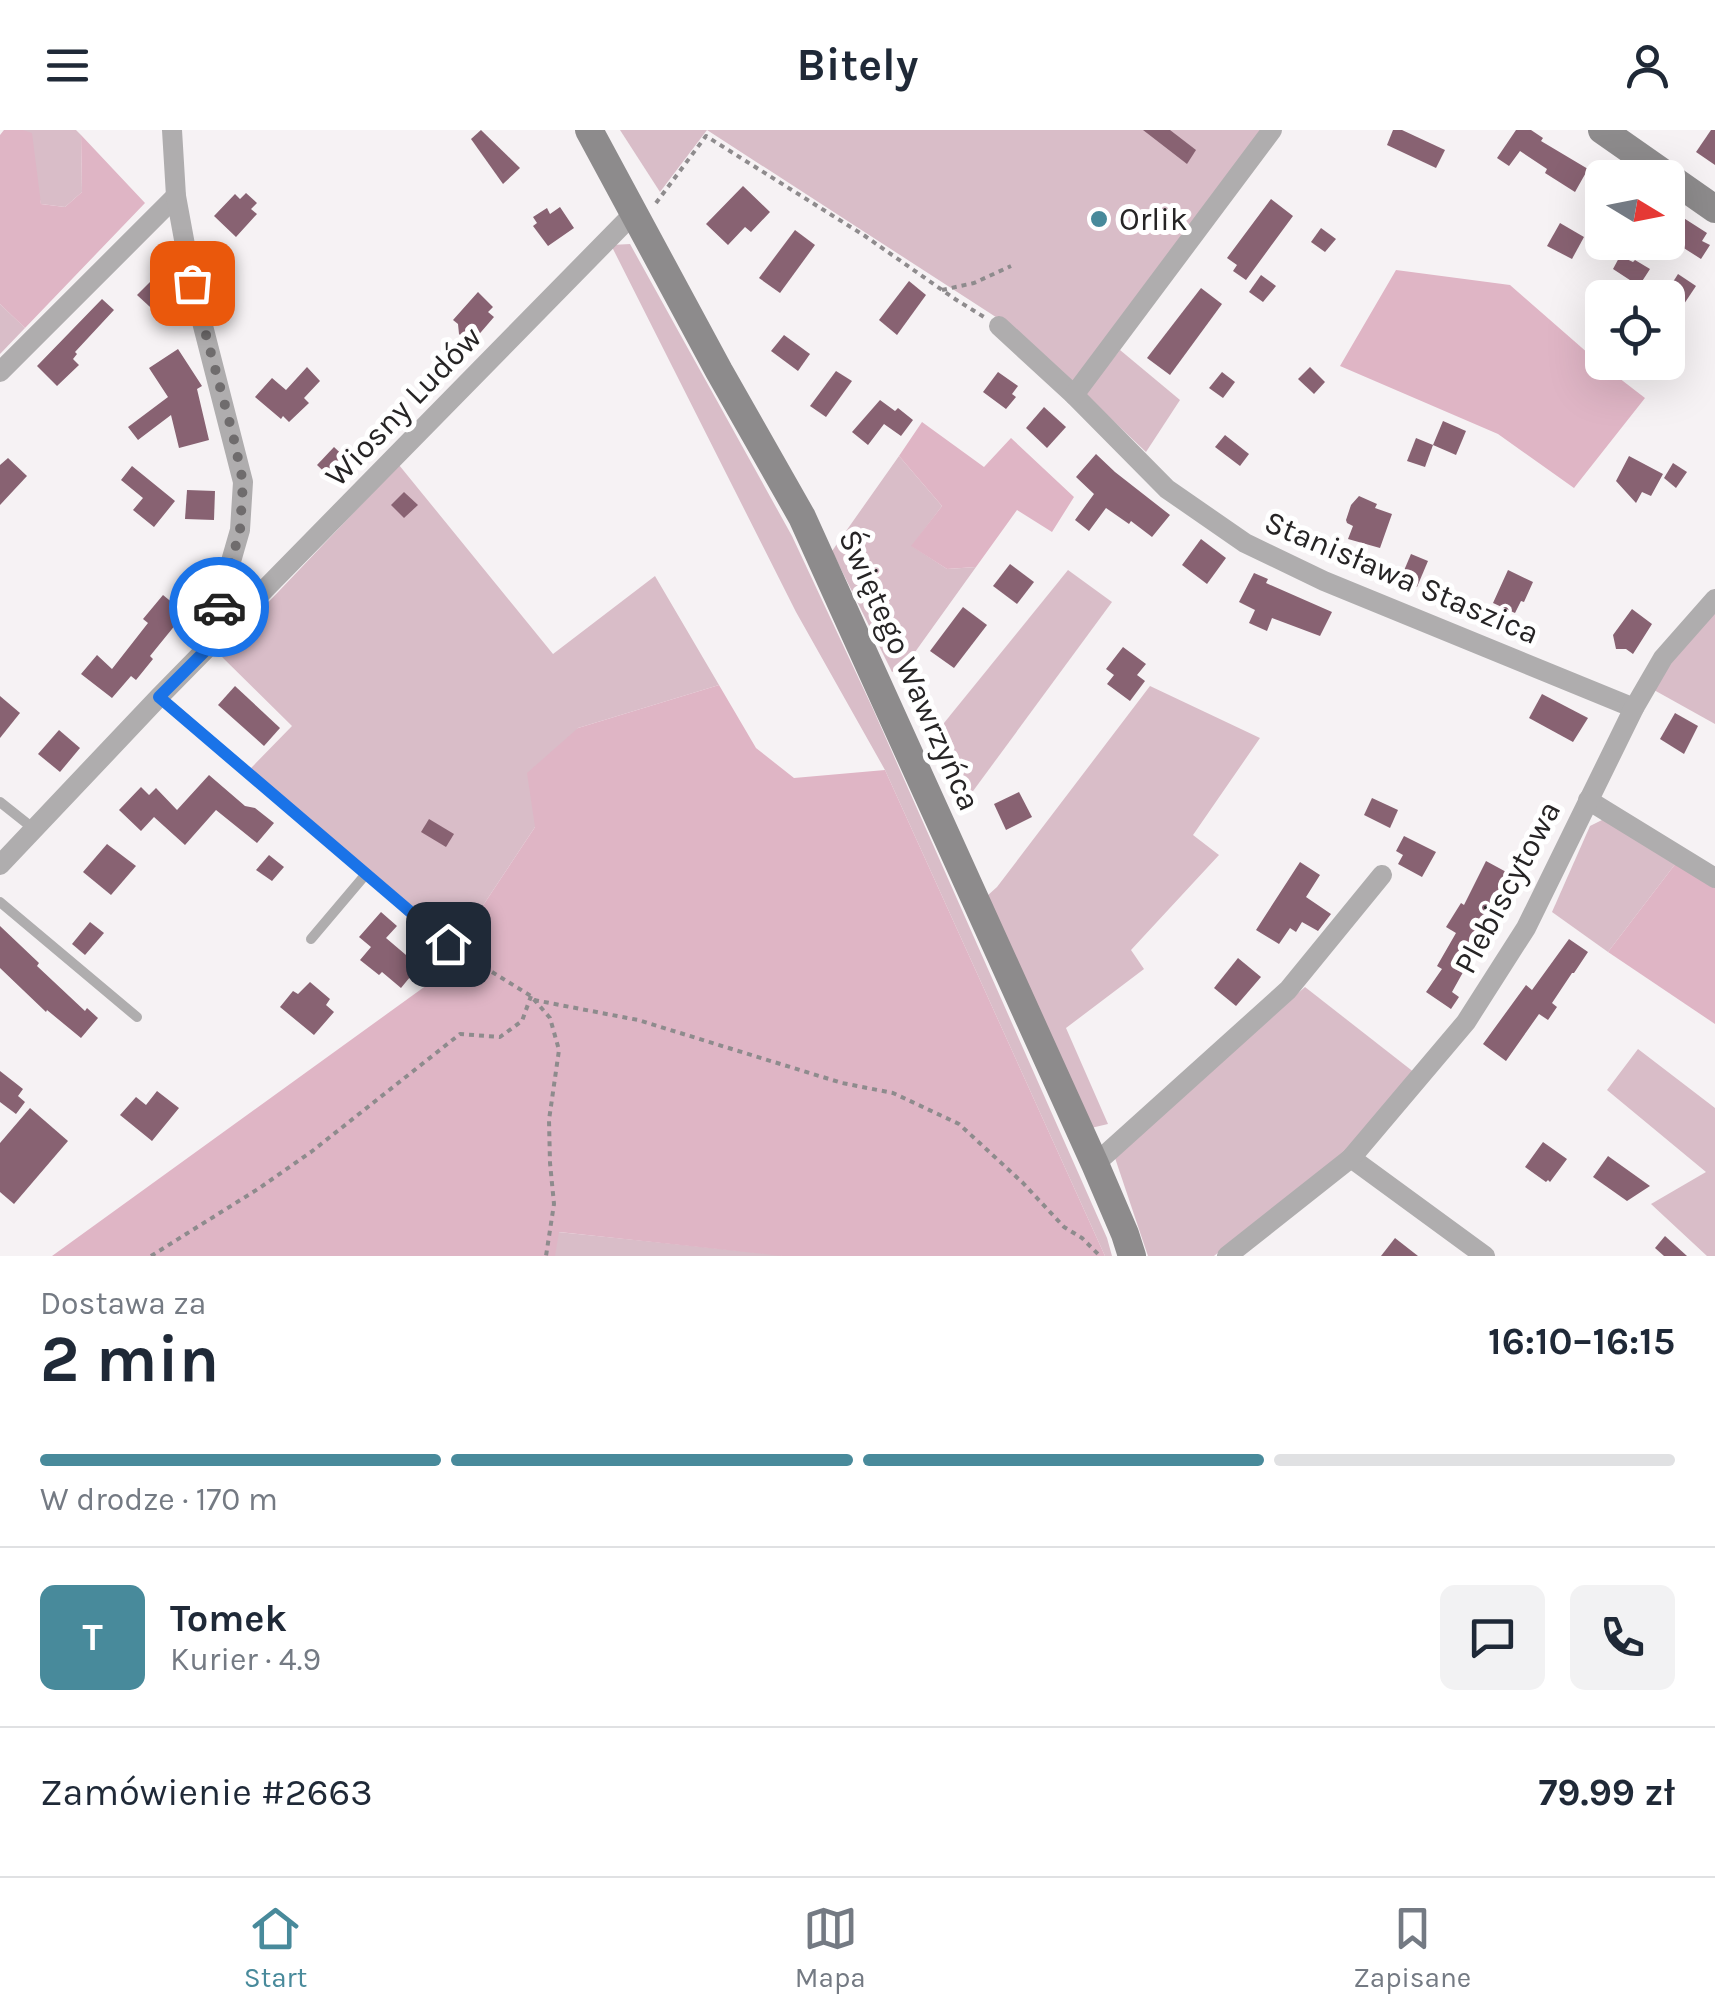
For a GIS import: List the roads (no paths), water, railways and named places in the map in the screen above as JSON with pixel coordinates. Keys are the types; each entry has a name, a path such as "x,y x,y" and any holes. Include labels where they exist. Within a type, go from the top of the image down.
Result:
{"street":[{"path":"172,130 176,196 192,283 243,482 240,530 221,596 214,642"},
{"name":"Świętego Wawrzyńca","path":"588,130 644,211 719,371 802,517 1095,1164 1132,1256"},
{"path":"1074,395 1272,130"},
{"path":"1602,130 1715,209"},
{"path":"0,372 176,196"},
{"name":"Wiosny Ludów","path":"0,866 159,697 644,211"},
{"name":"Stanisława Staszica","path":"1000,326 1167,489 1245,542 1324,581 1634,708"},
{"name":"Plebiscytowa","path":"1228,1256 1351,1158 1466,1022 1526,928 1634,708 1663,658 1715,599"},
{"path":"1588,800 1715,878"},
{"path":"1095,1164 1288,990 1382,875"},
{"path":"1351,1158 1485,1256"}],"lane":[{"path":"159,697 448,944"},
{"path":"0,802 34,829"},
{"path":"311,939 366,874"},
{"path":"0,902 136,1017"}],"place":[{"name":"Orlik","path":"1099,219"}]}
